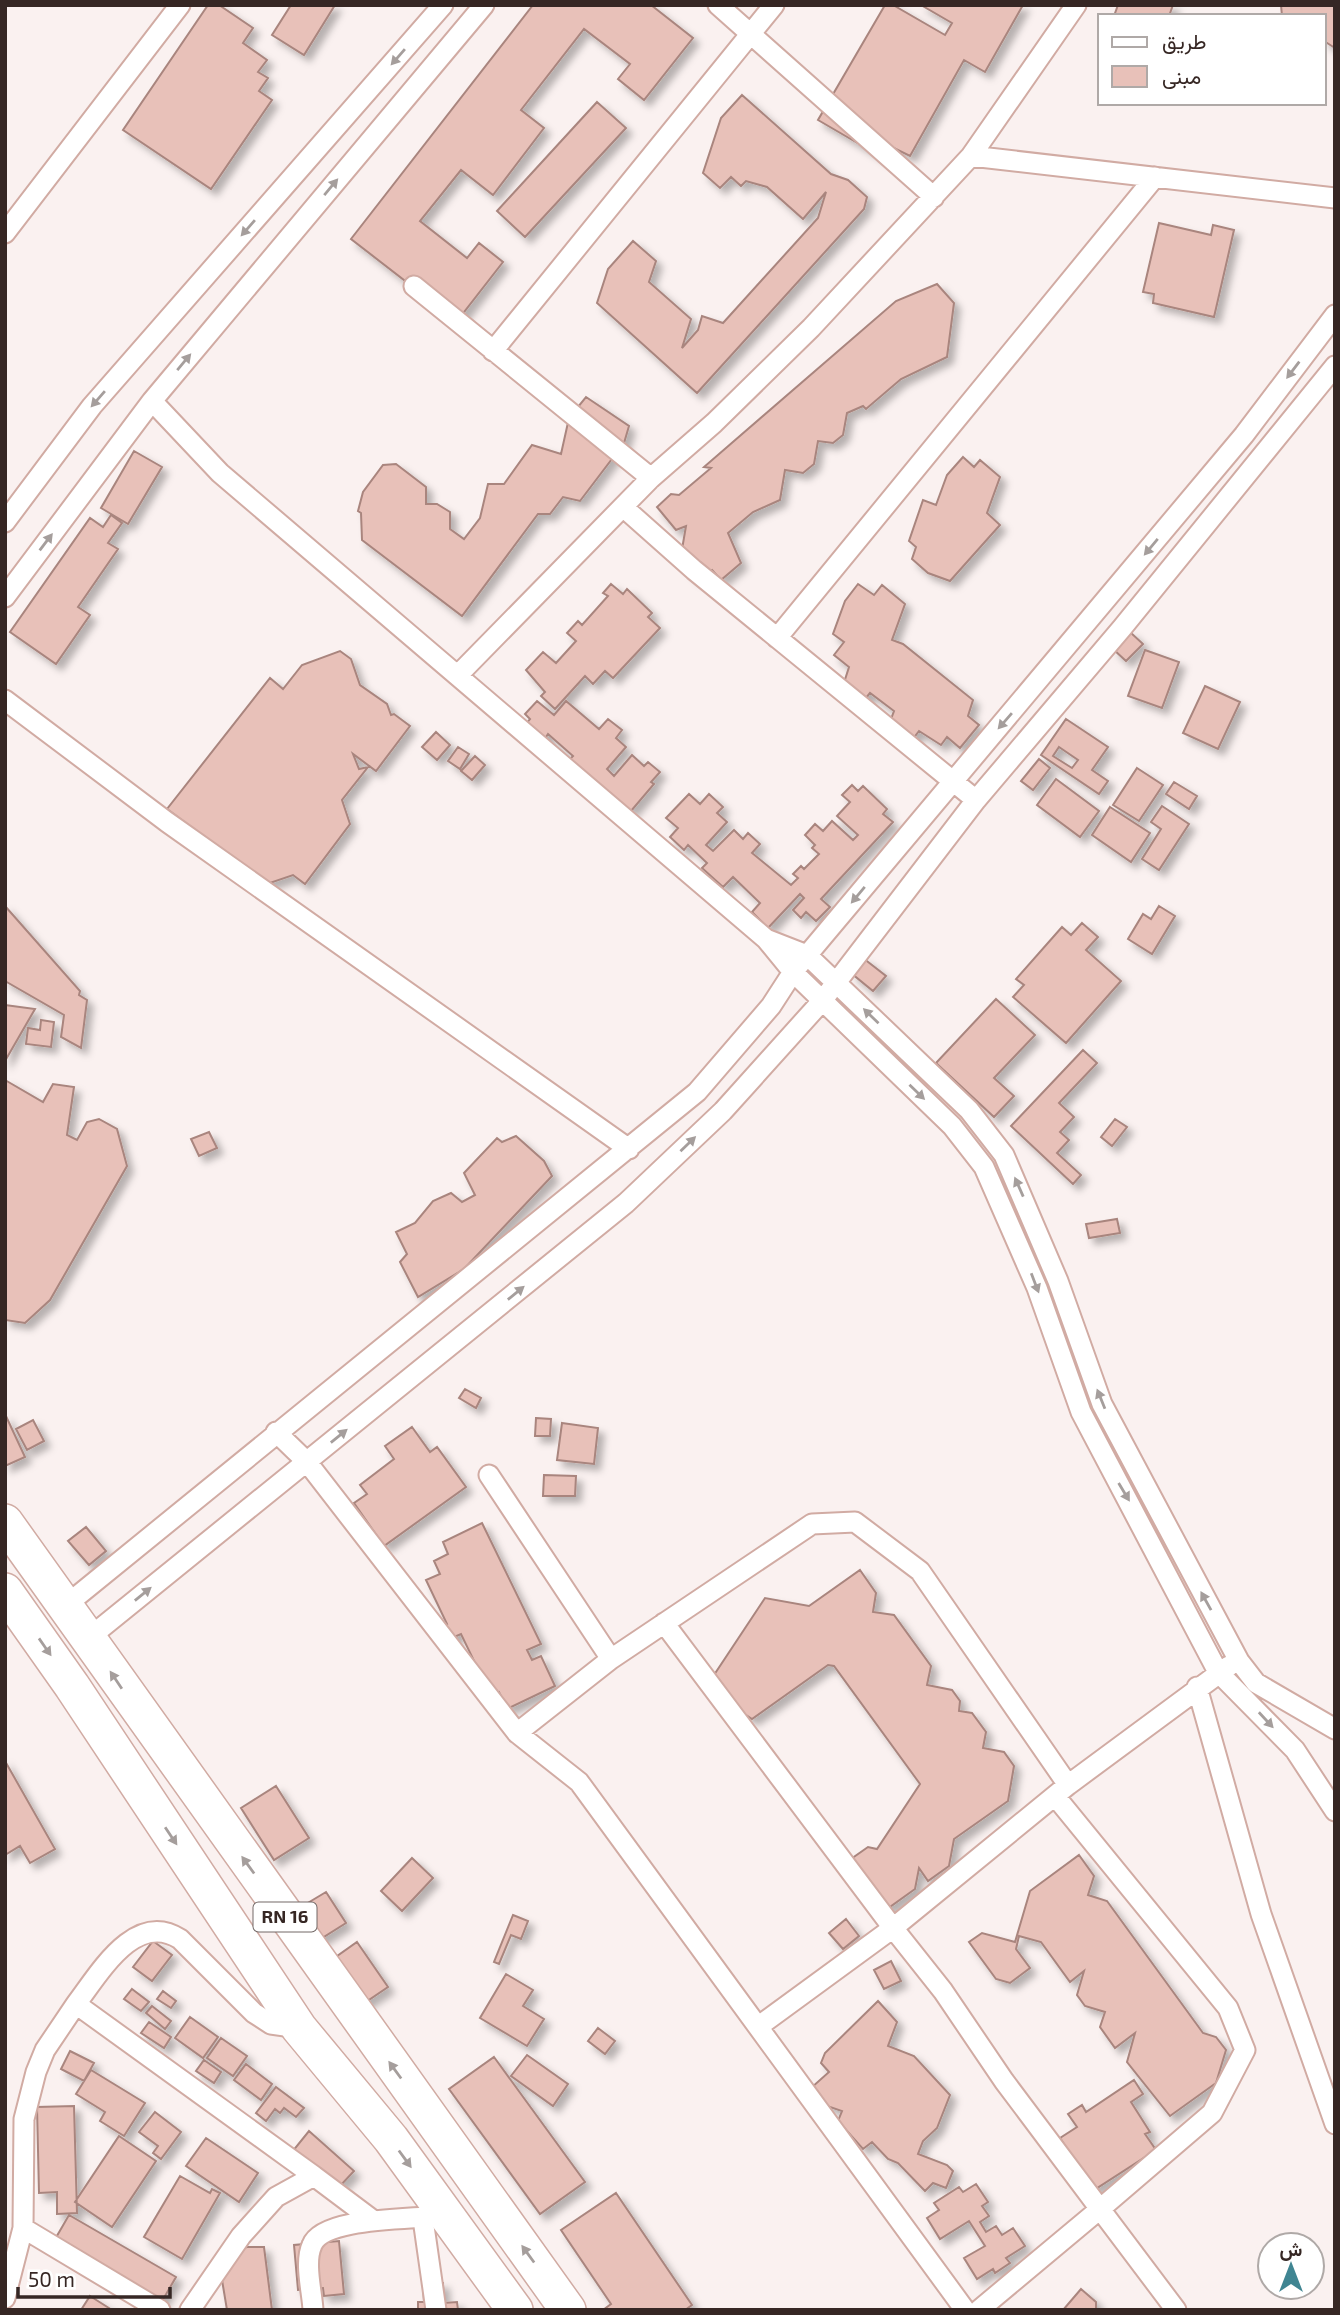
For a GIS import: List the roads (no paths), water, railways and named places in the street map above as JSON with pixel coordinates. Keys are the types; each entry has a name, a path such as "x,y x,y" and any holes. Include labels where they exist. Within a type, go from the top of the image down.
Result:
{"highway":[{"name":"RN 16","path":"5,1522 90,1637 135,1708 568,2310"},
{"name":"RN 16","path":"5,1591 72,1686 299,2028 391,2139 434,2217 515,2310"}],"street":[{"path":"5,233 180,5"},
{"path":"5,522 92,406 443,5"},
{"path":"5,597 152,401 484,5"},
{"path":"718,5 934,197"},
{"path":"493,351 774,5"},
{"path":"457,675 651,478 714,423 792,347 934,197 971,156 1076,5"},
{"path":"971,156 1335,198"},
{"path":"777,638 1155,177"},
{"path":"414,286 651,478"},
{"path":"65,1606 697,1092 771,1006 807,955 1226,456 1335,315"},
{"path":"90,1637 626,1203 723,1111 837,983 976,800 1335,366"},
{"path":"152,401 220,473 766,939 793,972 952,1126 984,1167 1032,1278 1081,1412 1218,1671 1295,1750 1335,1811"},
{"path":"623,507 777,638 976,800"},
{"path":"5,700 167,822 629,1149"},
{"path":"766,939 807,955 969,1110 1004,1155 1058,1281 1102,1404 1238,1661 1256,1683 1333,1726"},
{"path":"276,1432 307,1462 517,1733 579,1782 965,2310"},
{"path":"489,1475 611,1659"},
{"path":"517,1733 611,1659 812,1524 855,1522 920,1571 1061,1790 1228,2008 1245,2050 1212,2113 979,2310"},
{"path":"664,1623 943,1991 1004,2081 1176,2310"},
{"path":"759,2026 893,1928 1061,1790 1218,1671 1238,1661"},
{"path":"1197,1688 1261,1914 1335,2123"},
{"path":"5,2298 23,2228 24,2119 36,2072 45,2050 108,1961 135,1937 148,1932 168,1932 180,1939 254,2013 271,2024 299,2028"},
{"path":"76,2004 374,2221"},
{"path":"190,2310 241,2236 276,2197 314,2176"},
{"path":"313,2310 311,2246 318,2236 332,2229 374,2221 434,2217 436,2310"},
{"path":"23,2228 160,2310"}]}
